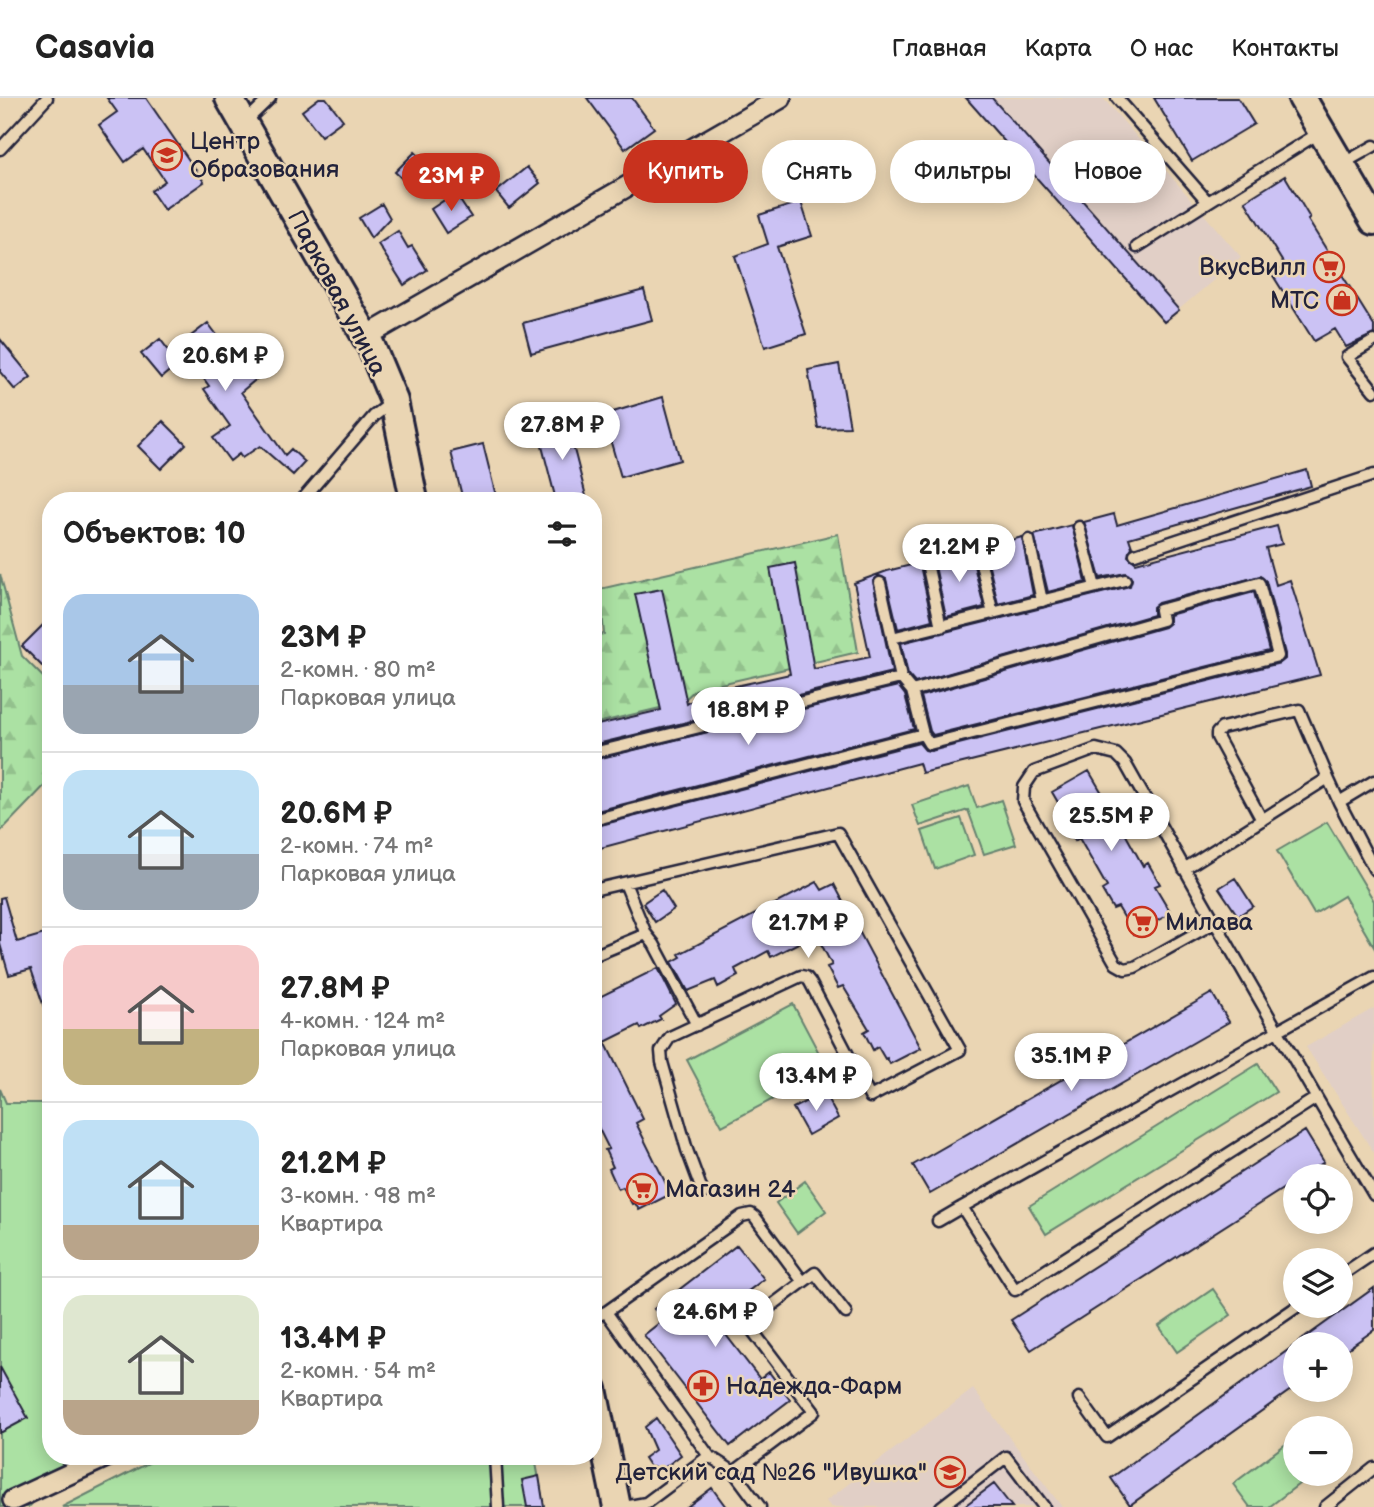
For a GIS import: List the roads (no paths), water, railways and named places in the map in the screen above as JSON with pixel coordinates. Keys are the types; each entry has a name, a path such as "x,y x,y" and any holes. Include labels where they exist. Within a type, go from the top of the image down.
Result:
{"street":[{"name":"Парковая улица","path":"229,98 365,337 394,401 412,492"},
{"path":"365,337 781,98"},
{"path":"1302,98 1374,221"},
{"path":"602,1433 617,1507"},
{"path":"13,1500 89,1465"}],"lane":[{"path":"0,149 47,98"},
{"path":"243,123 270,98"},
{"path":"1117,98 1208,202"},
{"path":"1137,247 1322,132"},
{"path":"1341,165 1374,146"},
{"path":"1374,341 1347,357 1374,391"},
{"path":"309,492 374,416 394,401"},
{"path":"1135,554 1374,475"},
{"path":"1079,527 1095,587"},
{"path":"1029,540 1042,601"},
{"path":"979,555 993,614"},
{"path":"928,568 941,627"},
{"path":"892,638 1125,580"},
{"path":"880,583 901,678 912,691 923,734 929,744 1278,656 1259,583 1160,610 1162,620 912,691"},
{"path":"602,751 901,678"},
{"path":"1262,820 1217,733 1222,728 1299,710 1339,802 1374,869"},
{"path":"602,818 923,734"},
{"path":"1214,923 1135,967 1125,969 1116,964 1023,801 1024,787 1034,772 1096,749 1116,754 1125,763 1214,923 1374,1195"},
{"path":"1184,869 1328,778"},
{"path":"1339,802 1374,781"},
{"path":"602,888 838,833 960,1050 870,1097 810,982 801,976 670,1037 661,1051 662,1062 687,1150 703,1193"},
{"path":"625,883 646,934 697,1025"},
{"path":"602,952 646,934"},
{"path":"938,1221 1374,977"},
{"path":"962,1208 1015,1290 1316,1098"},
{"path":"602,1314 746,1214 755,1217 803,1282"},
{"path":"1353,1268 1374,1254"},
{"path":"734,1472 814,1412 751,1325 755,1318 815,1273 846,1313"},
{"path":"606,1312 709,1456 734,1472 760,1507"},
{"path":"1079,1398 1107,1437 1283,1316"},
{"path":"624,1507 648,1505 709,1456"},
{"path":"941,1507 1006,1457 1044,1507"},
{"path":"496,1465 498,1507"},
{"path":"1325,1507 1374,1468"}],"place":[{"name":"Центр Образования","path":"167,155"},
{"name":"ВкусВилл","path":"1329,267"},
{"name":"МТС","path":"1342,300"},
{"name":"Милава","path":"1142,922"},
{"name":"Магазин 24","path":"642,1189"},
{"name":"Надежда-Фарм","path":"703,1386"},
{"name":"Детский сад №26 \"Ивушка\"","path":"950,1472"}]}
